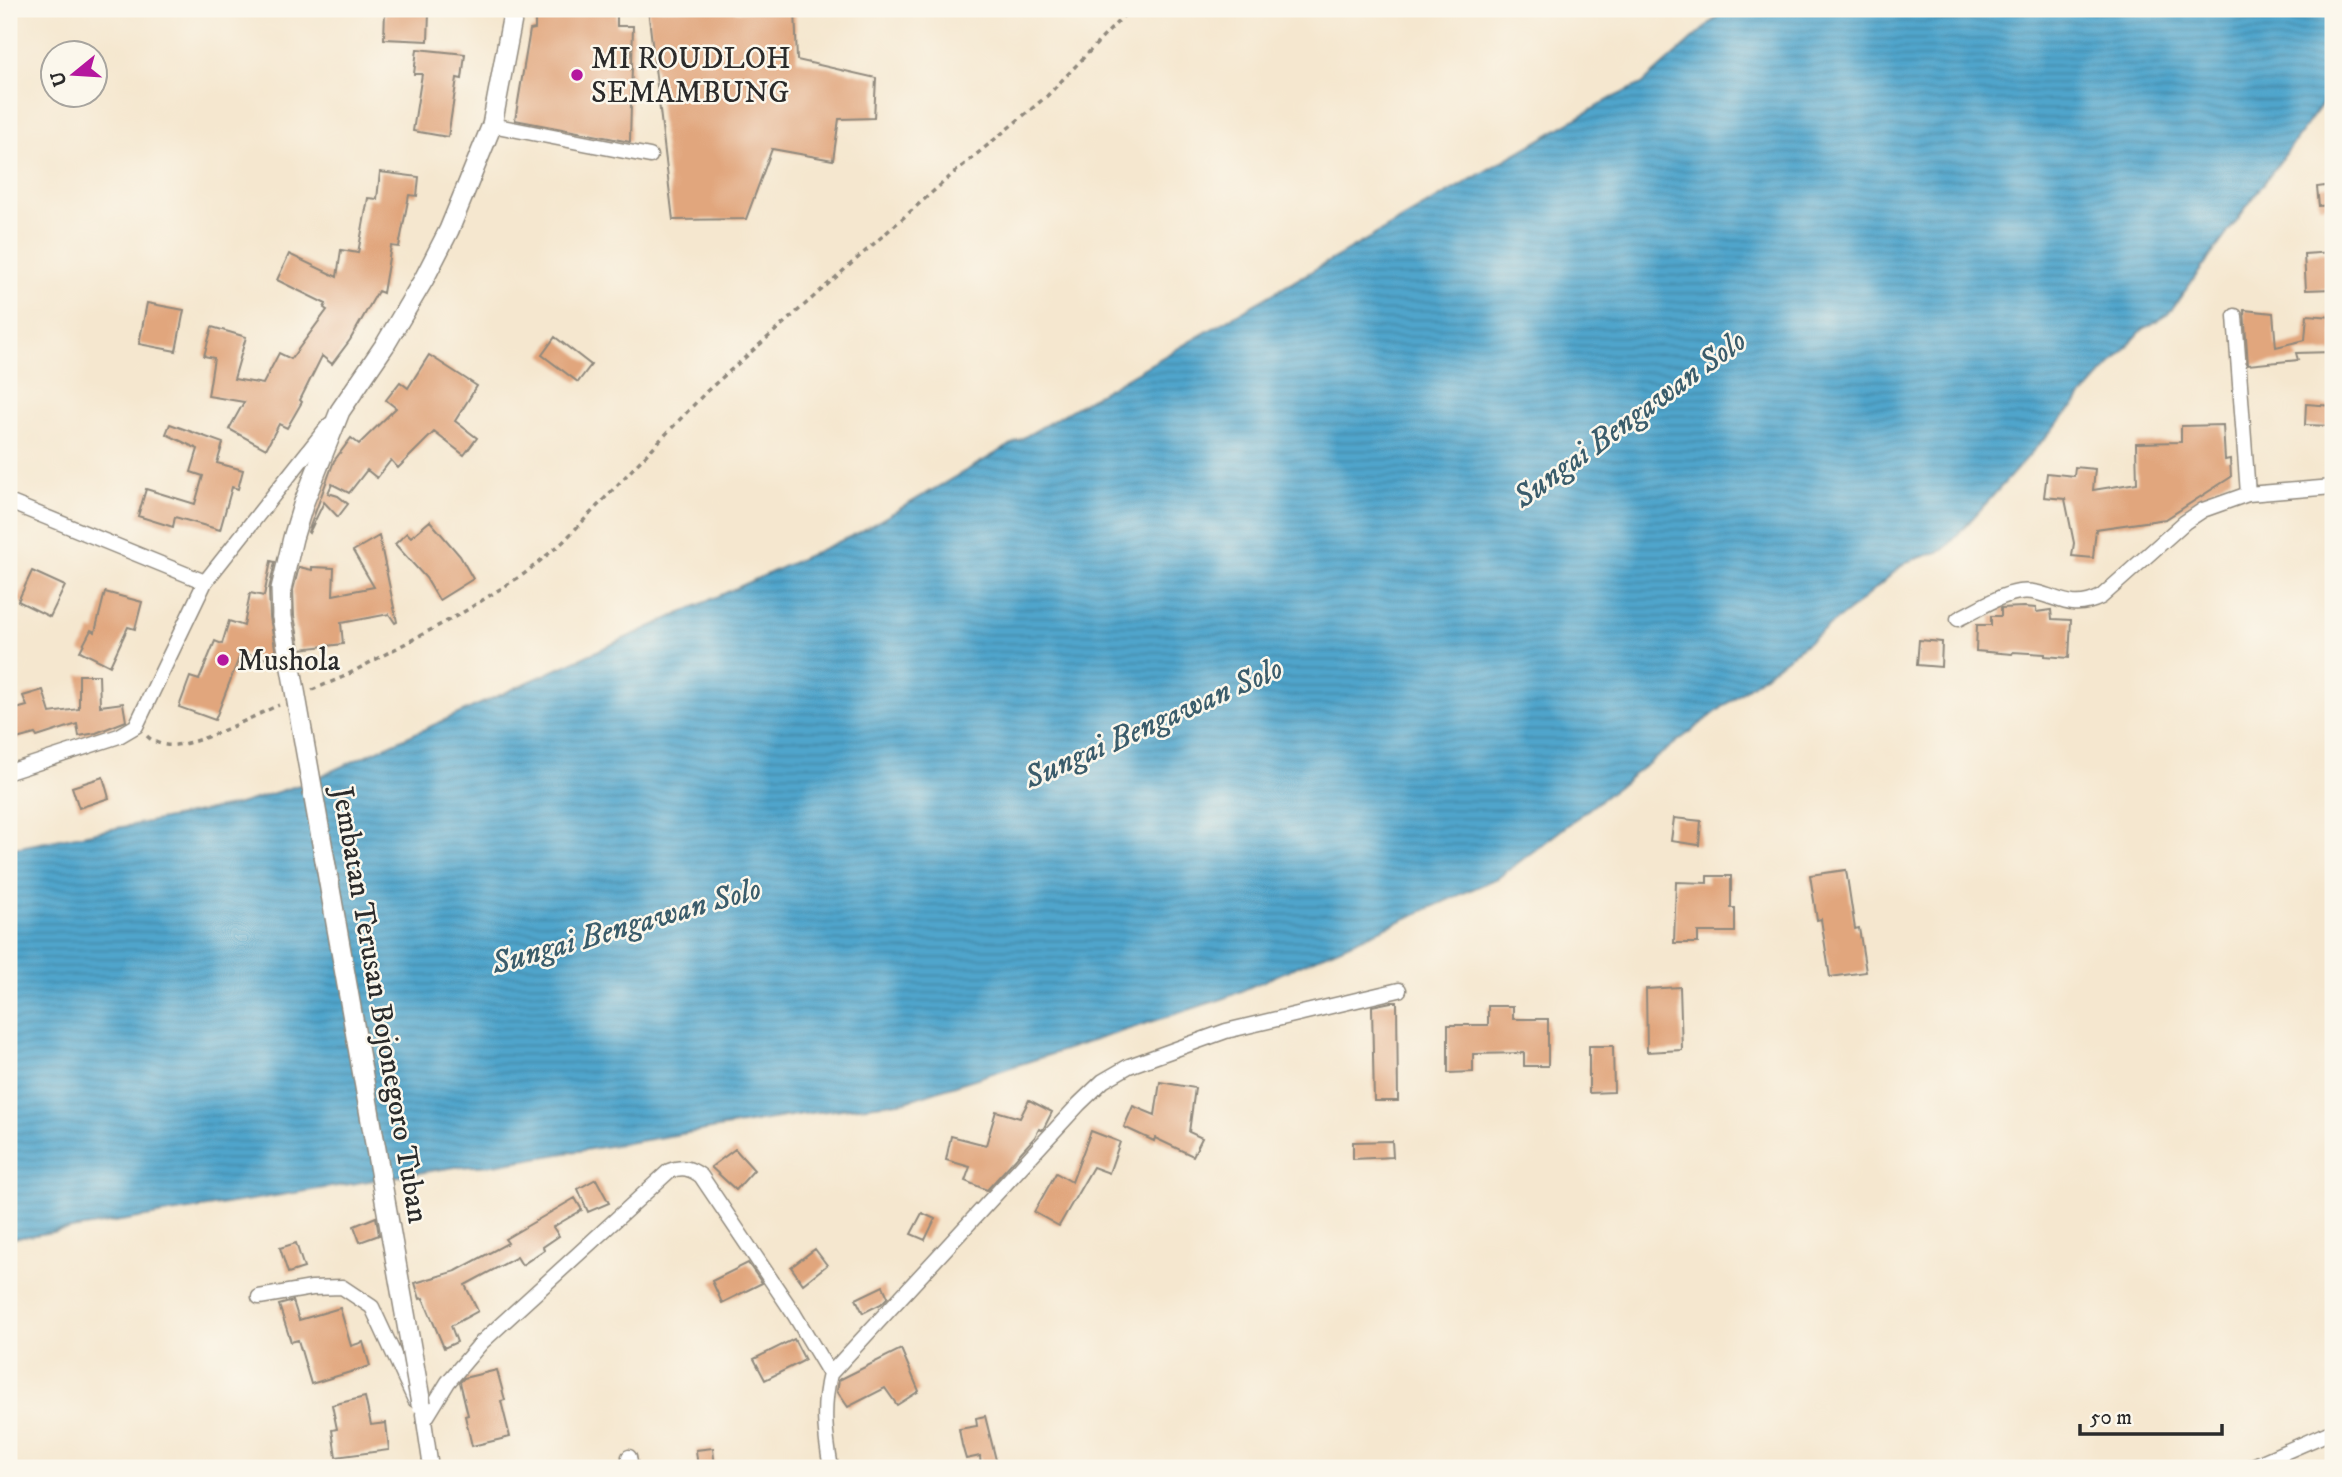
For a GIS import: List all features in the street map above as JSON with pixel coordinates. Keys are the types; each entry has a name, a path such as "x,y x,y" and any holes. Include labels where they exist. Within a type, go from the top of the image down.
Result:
{"street":[{"name":"Jembatan Terusan Bojonegoro Tuban","path":"423,1412 282,617 281,589 304,502 340,411 385,345 424,279 449,230 492,125 514,9"},
{"path":"492,125 650,156"},
{"path":"2235,316 2248,494"},
{"path":"9,772 119,736 136,726 205,582 340,411"},
{"path":"1958,619 2018,592 2033,592 2074,605 2089,603 2101,597 2185,522 2203,510 2248,494 2333,487"},
{"path":"9,502 205,582"},
{"path":"831,1468 824,1419 825,1395 830,1374 1103,1081 1129,1066 1226,1031 1399,990"},
{"path":"423,1412 482,1342 552,1280 632,1203 669,1171 679,1168 690,1168 701,1176 794,1314 830,1374"},
{"path":"259,1297 312,1288 342,1287 372,1307 423,1412 431,1468"},
{"path":"2248,1468 2333,1431"}],"path":[{"path":"307,692 343,677 462,613 524,574 563,542 707,391 954,173 1047,96 1130,9"},
{"path":"136,726 153,741 167,746 184,744 214,734 284,703"}],"water":[{"name":"Sungai Bengawan Solo","path":"1726,9 2333,9 2333,89 2168,314 2142,330 1944,550 1906,562 1854,607 1498,878 1225,998 906,1101 802,1114 493,1165 455,1167 9,1239 9,849 236,805 303,784 858,533 1612,98 1642,84"}],"building":[{"name":"MI ROUDLOH SEMAMBUNG","path":"535,9 617,9 617,26 633,26 630,142 515,120 530,30 535,29"},
{"path":"648,9 734,9 736,12 795,9 797,60 876,78 874,118 839,119 833,160 772,149 746,219 673,220"},
{"path":"385,11 429,12 428,41 384,39"},
{"path":"417,49 465,54 462,79 457,78 448,137 413,131 422,74 414,74"},
{"path":"380,172 419,177 417,196 409,195 399,247 391,246 383,293 378,291 350,340 332,364 322,356 300,400 302,402 287,428 279,424 266,449 229,429 244,402 208,396 214,358 204,356 212,327 246,337 234,379 263,384 279,353 291,359 327,310 324,308 326,304 277,280 289,254 337,277 341,250 358,253 368,198 377,199"},
{"path":"2333,185 2333,205 2319,206 2317,187"},
{"path":"2333,252 2333,289 2306,290 2304,254"},
{"path":"147,303 184,310 176,351 139,344"},
{"path":"2244,310 2273,313 2276,347 2305,340 2307,315 2333,317 2333,352 2296,353 2298,360 2248,365"},
{"path":"555,337 591,365 578,382 542,355"},
{"path":"429,355 477,386 455,421 477,438 464,455 434,432 398,468 391,460 377,478 367,470 349,493 332,484 328,493 338,496 348,504 338,517 324,502 309,533 334,461 351,438 359,444 396,408 386,400 400,382 408,388"},
{"path":"2306,404 2333,406 2333,426 2305,425"},
{"path":"170,424 223,443 217,463 243,470 238,489 232,487 220,530 175,517 173,527 138,516 146,489 195,504 203,476 191,472 198,449 166,434"},
{"path":"2223,425 2225,460 2230,459 2231,477 2166,519 2096,529 2093,558 2072,556 2074,543 2065,499 2044,497 2047,473 2074,476 2075,467 2095,469 2093,490 2137,483 2136,443 2181,442 2181,426"},
{"path":"430,521 460,556 473,579 439,600 426,578 395,544 407,533 411,537"},
{"path":"379,536 397,622 395,623 389,614 341,623 343,644 300,649 293,590 299,567 312,570 312,567 334,568 333,595 374,587 353,551"},
{"path":"271,561 275,562 269,589 270,617 277,661 241,653 215,720 179,707 190,677 199,680 215,641 222,644 229,621 244,626 250,593 264,596"},
{"path":"32,571 65,586 50,617 18,601"},
{"path":"105,592 142,602 135,629 128,627 110,666 80,651 91,630 95,632"},
{"path":"2001,608 2036,608 2036,612 2051,610 2052,619 2071,620 2069,658 2045,654 1976,651 1977,625 1991,625 1991,616 2001,616"},
{"path":"1919,640 1942,642 1941,667 1917,665"},
{"path":"79,675 99,675 100,706 123,703 126,721 96,733 79,736 77,724 37,737 35,734 9,741 9,711 27,706 23,696 43,690 50,713 79,709"},
{"path":"103,777 109,798 79,808 72,787"},
{"path":"1674,818 1701,821 1699,845 1671,841"},
{"path":"1846,870 1855,929 1859,928 1866,972 1830,977 1821,919 1817,920 1810,875"},
{"path":"1707,876 1731,876 1731,908 1735,908 1735,932 1698,932 1698,943 1674,943 1676,882 1707,883"},
{"path":"1680,987 1682,1050 1647,1052 1646,989"},
{"path":"1397,1002 1398,1101 1374,1101 1372,1006"},
{"path":"1488,1006 1513,1006 1513,1019 1548,1019 1548,1066 1524,1066 1524,1053 1473,1054 1473,1072 1448,1073 1448,1025 1488,1025"},
{"path":"1589,1046 1613,1046 1614,1092 1589,1093"},
{"path":"1160,1082 1195,1088 1189,1132 1202,1138 1193,1156 1124,1127 1133,1106 1155,1115"},
{"path":"1029,1100 1052,1112 1044,1128 1039,1129 1035,1137 987,1190 965,1181 970,1167 946,1160 951,1136 986,1145 996,1111 1020,1118"},
{"path":"1091,1131 1120,1142 1109,1173 1093,1167 1059,1226 1034,1212 1056,1173 1072,1182"},
{"path":"1392,1141 1393,1157 1353,1159 1353,1142"},
{"path":"735,1149 754,1170 736,1190 711,1167"},
{"path":"596,1179 609,1203 588,1212 578,1189"},
{"path":"575,1198 582,1210 553,1227 559,1236 543,1247 544,1250 522,1265 517,1257 465,1285 478,1311 451,1326 457,1342 444,1348 415,1283 456,1271 508,1243 505,1239"},
{"path":"922,1213 935,1219 925,1240 911,1234"},
{"path":"376,1217 379,1235 360,1242 354,1226"},
{"path":"296,1243 304,1268 288,1273 280,1248"},
{"path":"815,1249 827,1265 803,1284 791,1267"},
{"path":"748,1263 762,1283 722,1303 712,1281"},
{"path":"883,1286 888,1297 881,1304 863,1313 856,1299"},
{"path":"293,1301 299,1320 340,1308 351,1346 363,1342 370,1366 311,1384 298,1340 291,1342 279,1305"},
{"path":"794,1339 805,1360 765,1380 754,1359"},
{"path":"901,1349 919,1391 897,1405 885,1388 848,1407 837,1391 839,1380"},
{"path":"497,1370 505,1400 501,1401 510,1437 472,1446 460,1382 464,1378"},
{"path":"365,1397 371,1425 386,1423 389,1450 336,1457 332,1430 337,1429 332,1405"},
{"path":"985,1416 998,1468 981,1468 980,1456 966,1459 962,1445 959,1429 977,1426 976,1418"},
{"path":"713,1448 715,1468 698,1468 696,1450"}],"place":[{"name":"MI ROUDLOH SEMAMBUNG","path":"577,75"},
{"name":"Mushola","path":"223,660"}]}
